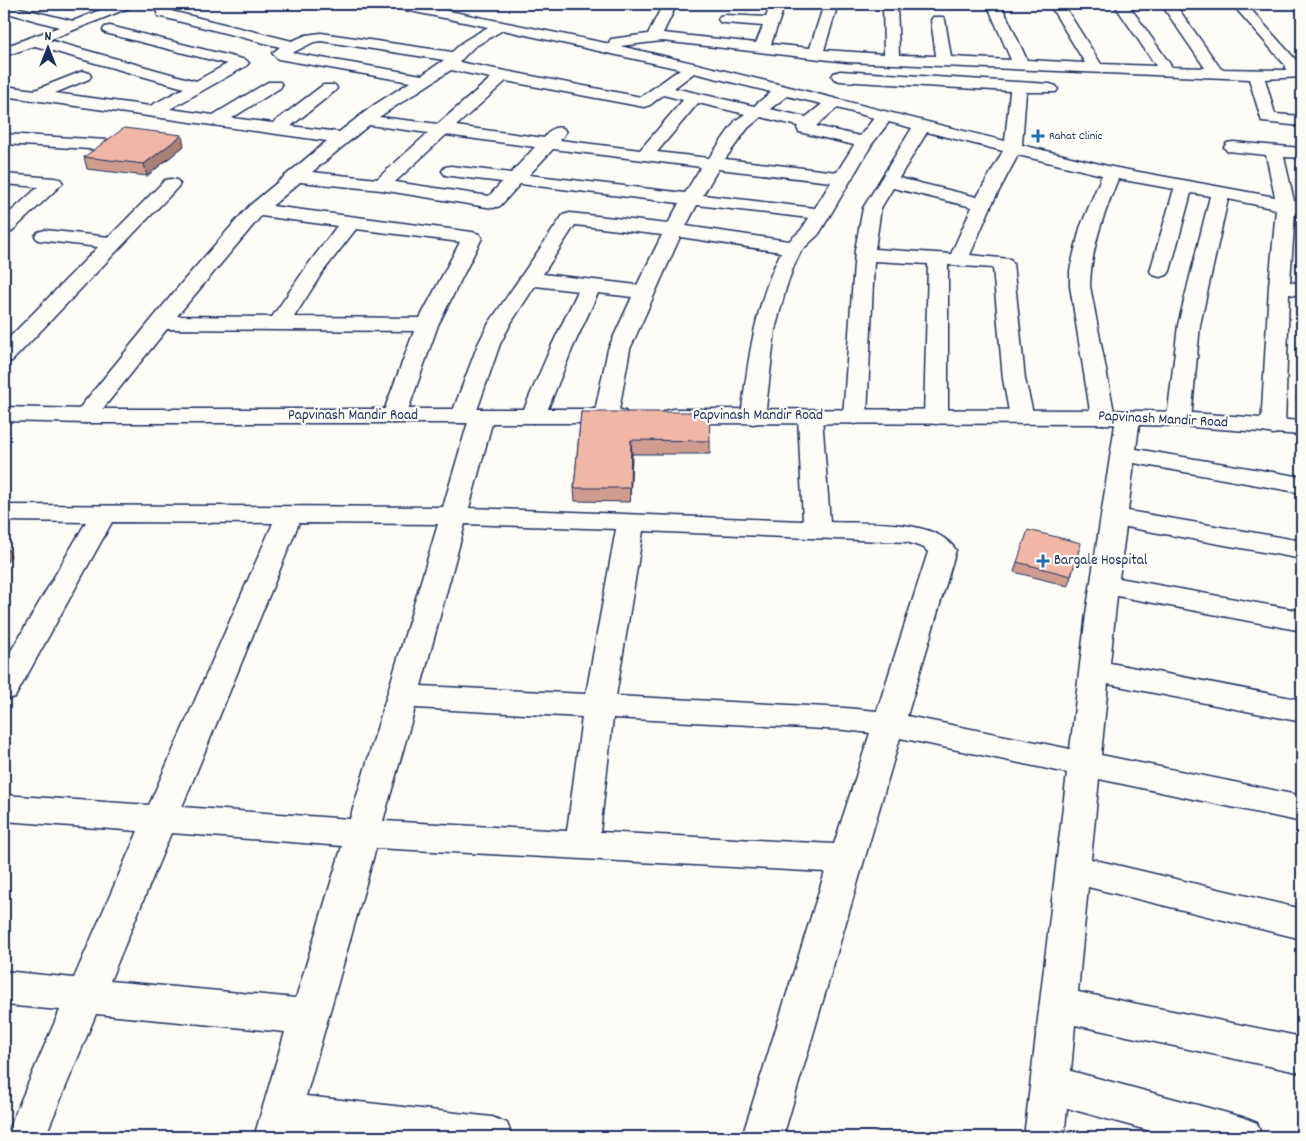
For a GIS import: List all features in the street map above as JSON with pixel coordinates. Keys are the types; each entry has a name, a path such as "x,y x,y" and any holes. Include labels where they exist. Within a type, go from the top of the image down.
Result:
{"street":[{"path":"6,50 74,26 126,4"},
{"path":"175,4 163,9 163,13 293,46"},
{"path":"395,4 595,44 692,66 736,80 827,100 922,126 1112,172 1294,206"},
{"path":"654,38 670,4"},
{"path":"762,48 778,4"},
{"path":"816,53 831,4"},
{"path":"890,4 892,59"},
{"path":"994,4 1021,65"},
{"path":"1056,4 1096,68"},
{"path":"1121,4 1167,71"},
{"path":"1168,4 1216,73"},
{"path":"595,44 654,38 857,57 1216,73 1264,85 1296,74 1297,65 1239,4"},
{"path":"4,8 74,26"},
{"path":"725,18 771,22"},
{"path":"938,20 944,61"},
{"path":"85,416 161,322 256,210 342,138 452,61 469,44 501,25"},
{"path":"110,30 241,63 154,111"},
{"path":"424,80 280,55 293,46 311,38 322,37 452,61 502,76 644,102 692,66"},
{"path":"34,41 198,87"},
{"path":"26,59 53,46"},
{"path":"857,57 840,76 827,100 805,128 864,142"},
{"path":"39,95 83,76"},
{"path":"381,185 502,76"},
{"path":"840,76 1050,89"},
{"path":"217,120 274,85"},
{"path":"1264,85 1268,118 1302,121"},
{"path":"936,417 948,259 983,204 1013,148 1018,87"},
{"path":"276,128 329,88"},
{"path":"661,90 809,123"},
{"path":"606,416 619,349 643,292 674,230 714,163 742,124 784,90"},
{"path":"4,91 342,138"},
{"path":"645,155 694,97"},
{"path":"462,113 480,115"},
{"path":"753,416 762,340 780,274 792,248 809,234 864,142 885,116"},
{"path":"366,120 841,178"},
{"path":"296,176 381,185 493,202 549,143 561,126 543,124"},
{"path":"855,416 865,254 872,208 922,126"},
{"path":"4,139 107,145"},
{"path":"1233,147 1302,154"},
{"path":"1273,428 1279,286 1294,206 1274,151"},
{"path":"451,171 822,214"},
{"path":"1044,1137 1104,584 1123,454 1080,286 1080,264 1083,244 1112,172"},
{"path":"4,179 54,183 4,228"},
{"path":"888,181 983,204"},
{"path":"4,356 171,184"},
{"path":"1160,271 1184,185"},
{"path":"1179,419 1189,325 1220,192"},
{"path":"256,210 472,238 427,325 394,416"},
{"path":"492,1137 278,1125 454,516 472,416 489,344 500,323 570,219 674,230 792,248"},
{"path":"279,323 314,270 350,222"},
{"path":"45,236 114,243"},
{"path":"865,254 1003,263 1014,379 1022,417"},
{"path":"529,279 643,292"},
{"path":"533,416 591,286"},
{"path":"1279,286 1302,290"},
{"path":"161,322 427,325"},
{"name":"Papvinash Mandir Road","path":"4,414 85,416 1115,417 1179,419 1273,428 1302,428"},
{"path":"810,416 817,530"},
{"path":"1123,454 1302,485"},
{"path":"4,513 500,516 909,534 933,542 942,550 890,724 804,994 763,1137"},
{"path":"4,689 12,658 103,514"},
{"path":"25,1137 289,516"},
{"path":"1114,517 1302,550"},
{"path":"582,844 599,707 630,522"},
{"path":"1104,584 1302,621"},
{"path":"1095,671 1302,711"},
{"path":"403,696 845,719 890,724 1302,809"},
{"path":"4,808 363,834 846,859"},
{"path":"1074,868 1302,924"},
{"path":"4,988 309,1017"},
{"path":"1058,1005 1302,1056"},
{"path":"1050,1084 1242,1137"}],"building":[{"path":"124,128 182,135 144,164 84,157"},
{"path":"581,412 709,412 710,441 631,440 630,488 574,488"},
{"path":"1028,530 1081,543 1071,576 1017,562"}],"place":[{"name":"Rahat Clinic","path":"1038,136"},
{"name":"Bargale Hospital","path":"1043,561"}]}
